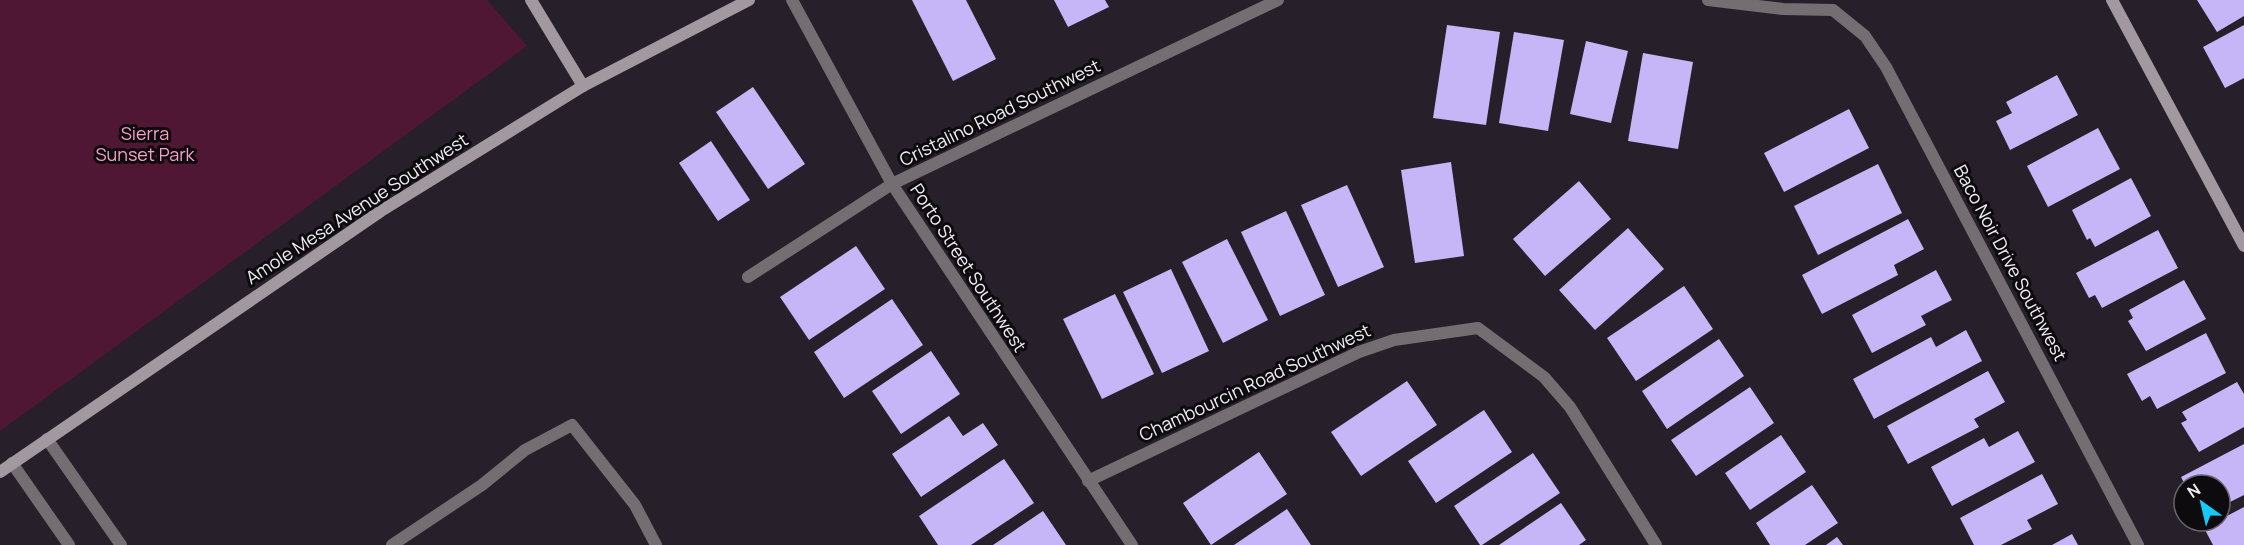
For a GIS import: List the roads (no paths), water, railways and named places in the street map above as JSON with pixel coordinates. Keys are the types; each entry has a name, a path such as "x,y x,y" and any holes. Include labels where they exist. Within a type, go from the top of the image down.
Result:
{"street":[{"path":"531,0 583,86"},
{"name":"Amole Mesa Avenue Southwest","path":"0,472 381,211 583,86 749,0"},
{"name":"Porto Street Southwest","path":"792,0 892,184 1132,545"},
{"name":"Cristalino Road Southwest","path":"748,277 892,184 1278,0"},
{"name":"Baco Noir Drive Southwest","path":"1708,0 1783,9 1833,10 1865,36 1886,67 2138,545"},
{"path":"2112,0 2244,246"},
{"name":"Chambourcin Road Southwest","path":"1088,481 1359,351 1394,340 1478,328 1544,377 1570,407 1656,545"},
{"path":"392,545 482,486 525,450 573,425 635,505 656,545"},
{"path":"47,439 121,545"},
{"path":"12,463 69,545"}],"park label":[{"name":"Sierra Sunset Park","path":"145,144"}]}
